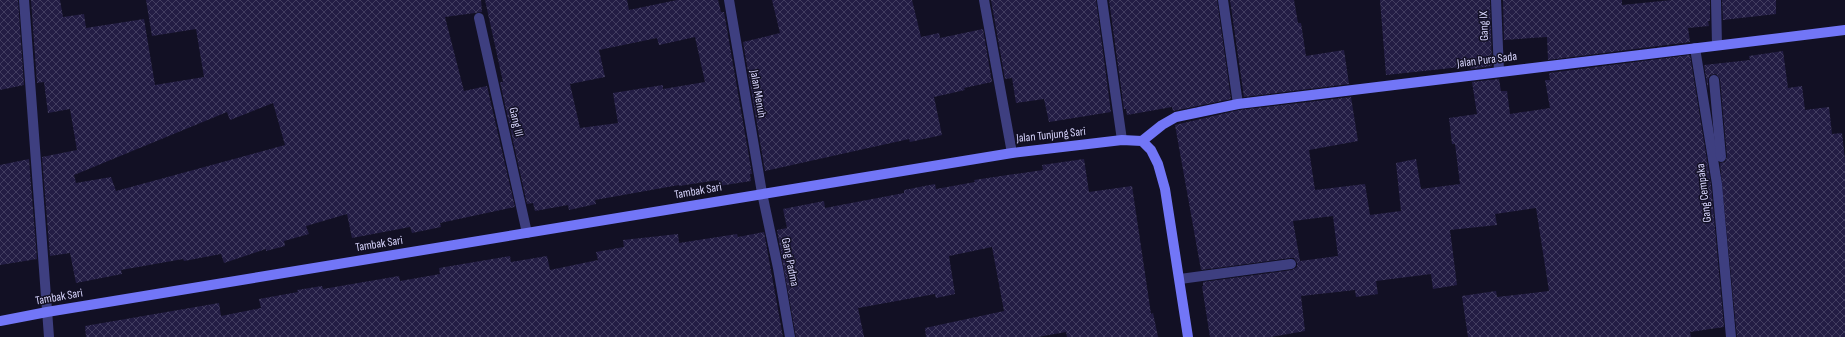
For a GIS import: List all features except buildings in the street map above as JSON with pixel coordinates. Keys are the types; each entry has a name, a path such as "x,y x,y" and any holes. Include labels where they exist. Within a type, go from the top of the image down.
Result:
{"street":[{"path":"24,0 49,337"},
{"name":"Jalan Menuh","path":"729,0 762,193"},
{"path":"984,0 1012,153"},
{"path":"1102,0 1122,140"},
{"path":"1223,0 1238,104"},
{"name":"Gang IX","path":"1492,54 1496,0"},
{"name":"Gang IX","path":"1496,0 1498,72"},
{"path":"1716,0 1717,45"},
{"name":"Gang III","path":"479,18 527,233"},
{"name":"Jalan Pura Sada","path":"1142,141 1162,125 1176,117 1238,104 1845,30"},
{"name":"Gang Cempaka","path":"1695,48 1717,184 1731,337"},
{"name":"Gang Cempaka","path":"1714,80 1721,157"},
{"name":"Jalan Tunjung Sari","path":"762,193 1012,153 1122,140 1142,141"},
{"path":"1142,141 1151,150 1158,164 1165,189 1188,337"},
{"name":"Tambak Sari","path":"0,321 762,193"},
{"name":"Gang Padma","path":"762,193 778,268 790,337"},
{"path":"1180,279 1291,264"}]}
